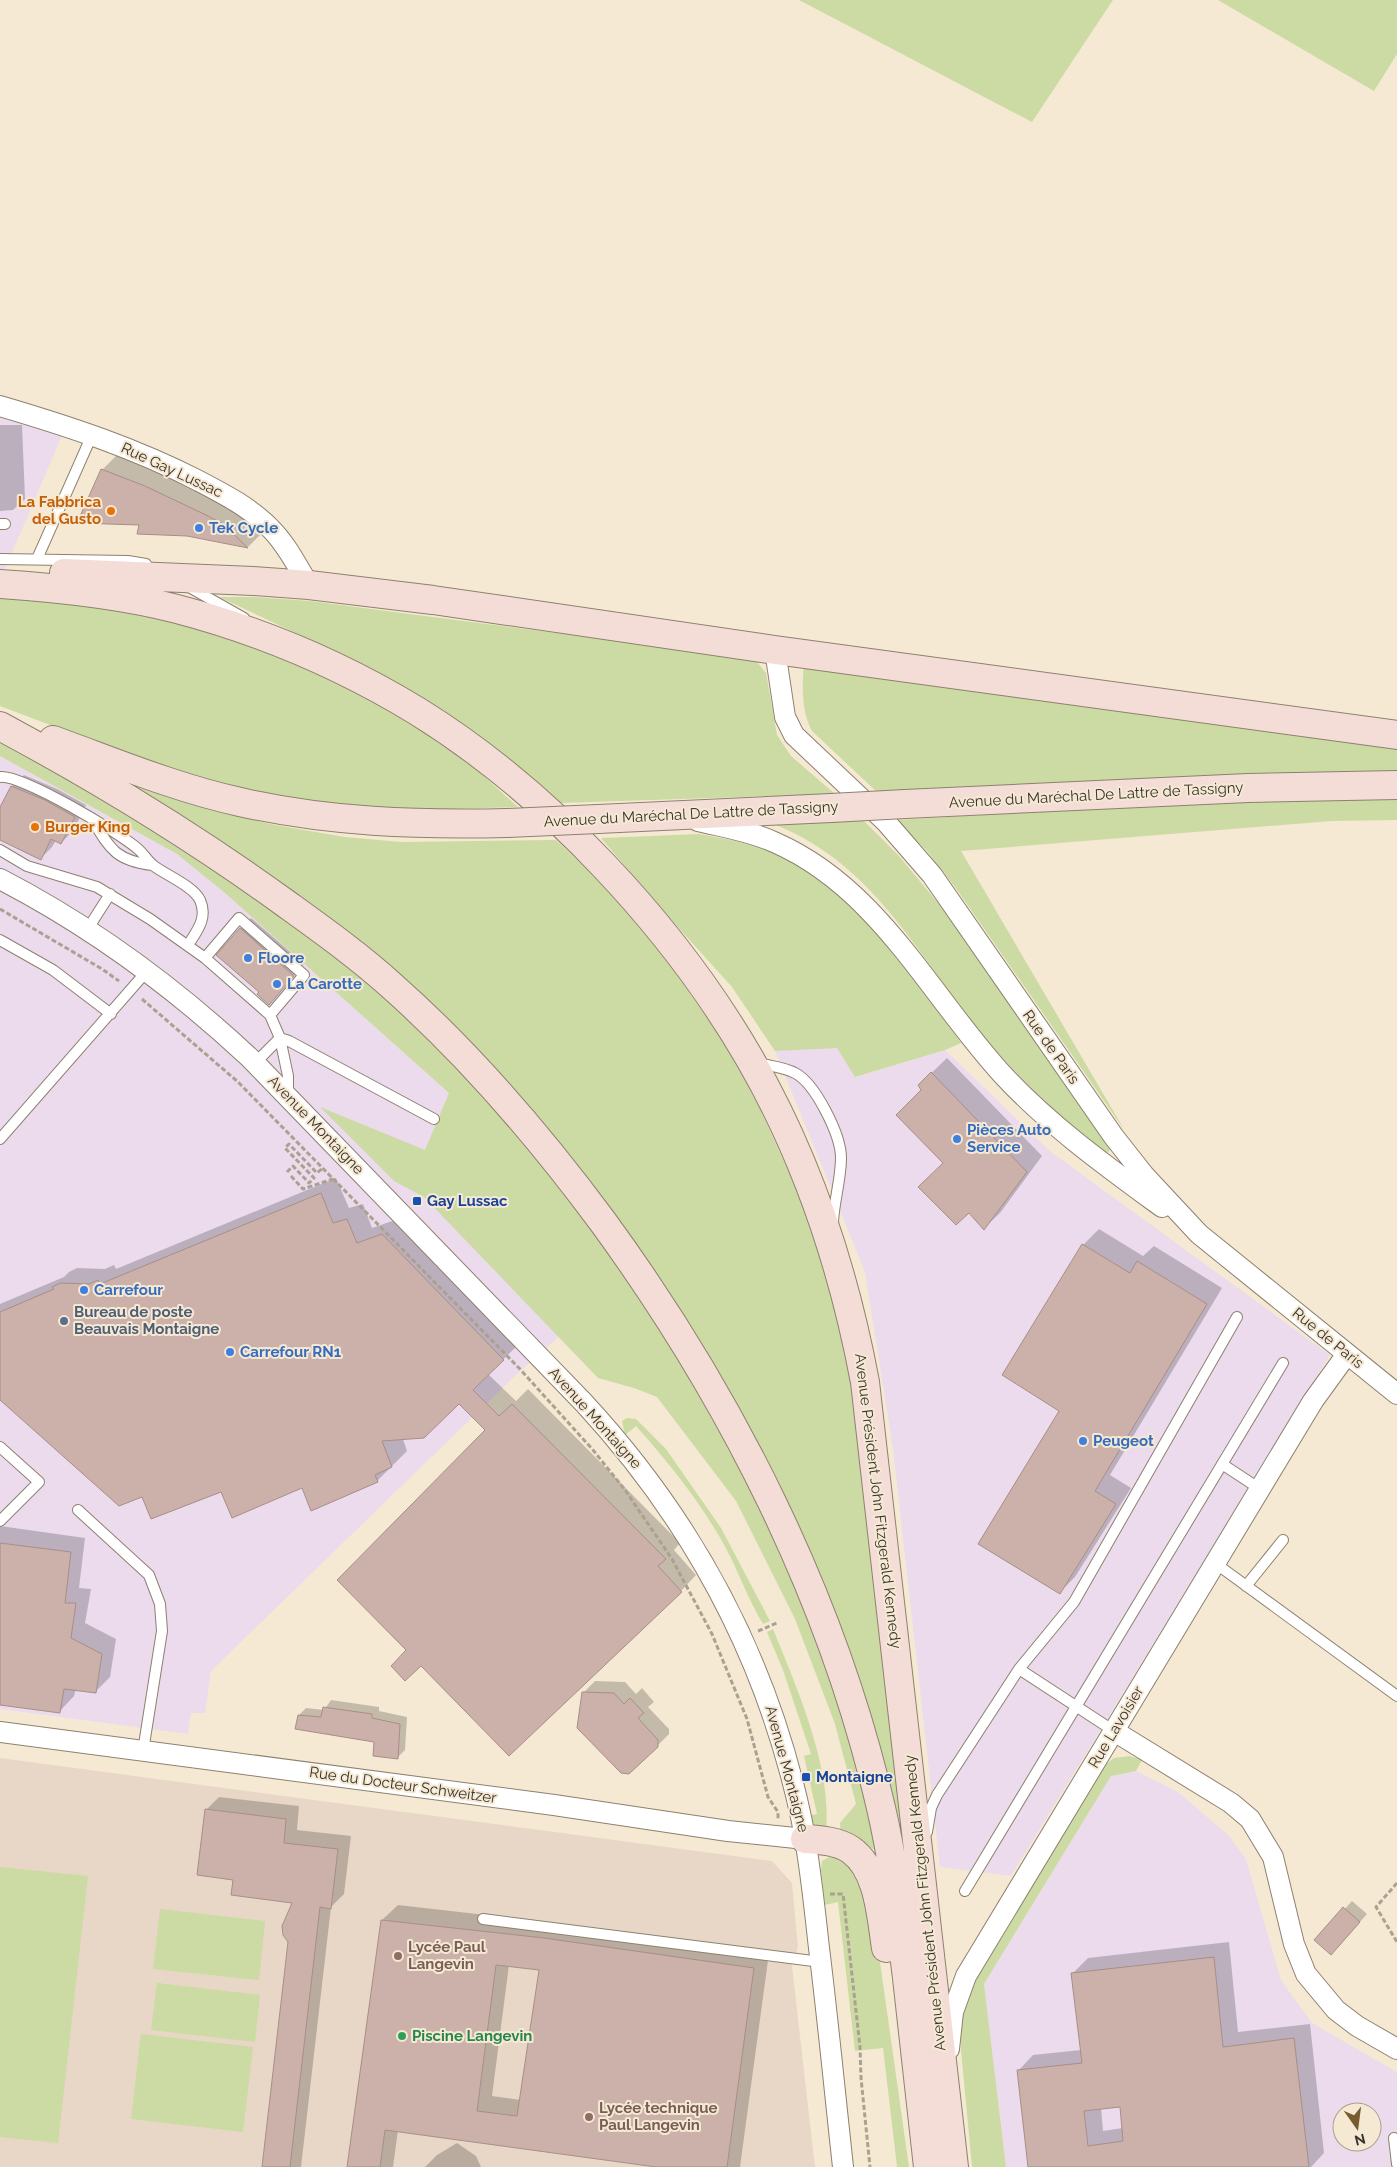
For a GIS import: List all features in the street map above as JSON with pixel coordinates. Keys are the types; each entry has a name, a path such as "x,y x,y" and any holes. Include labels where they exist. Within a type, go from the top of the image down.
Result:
{"main road":[{"path":"0,574 68,573 309,585 489,607 775,650 1397,735"},
{"name":"Avenue Président John Fitzgerald Kennedy","path":"0,584 93,592 168,607 250,632 310,655 356,677 417,711 473,750 536,802 615,879 655,925 710,997 752,1062 803,1173 838,1268 853,1323 870,1411 954,2167"},
{"name":"Avenue du Maréchal De Lattre de Tassigny","path":"0,721 181,786 216,796 267,808 323,817 378,822 507,823 1257,787 1397,785"},
{"name":"Avenue Président John Fitzgerald Kennedy","path":"0,726 89,775 211,851 325,932 390,983 471,1063 537,1137 579,1190 662,1307 720,1403 779,1519 814,1598 853,1708 882,1812 893,1869 927,2167"},
{"path":"792,1837 831,1842 850,1850 864,1864 873,1881 893,1983 911,2103 927,2167"}],"street":[{"name":"Rue Gay Lussac","path":"0,406 92,435 174,468 242,506 262,520 279,537 309,585"},
{"name":"Rue de Paris","path":"775,650 785,717 794,735 886,822 932,875 1128,1156 1200,1234 1397,1394"},
{"path":"668,814 759,836 805,857 835,879 879,920 978,1045 1030,1102 1114,1172 1200,1234"},
{"name":"Avenue Montaigne","path":"0,879 87,930 148,971 198,1010 255,1063 584,1403 628,1451 666,1503 708,1568 746,1645 780,1736 794,1785 792,1837 812,1889 843,2167"},
{"name":"Rue Lavoisier","path":"949,2122 950,2029 961,1987 1313,1401 1347,1354"},
{"path":"1114,1731 1231,1803 1250,1819 1273,1857 1294,1944 1306,1974 1336,2010 1357,2026 1397,2049"},
{"name":"Rue du Docteur Schweitzer","path":"0,1732 792,1837"}],"lane":[{"path":"37,559 92,435"},
{"path":"0,559 142,563 253,581"},
{"path":"142,563 172,577 310,655"},
{"path":"0,777 13,778 69,805 137,848 152,864 194,892 200,900 202,923 188,945"},
{"path":"92,820 107,845 113,851 132,862 152,864"},
{"path":"0,850 27,866 89,883 110,894 205,958 270,1015 280,1038 288,1076 288,1095"},
{"path":"87,930 110,894"},
{"path":"205,958 239,918 304,975 270,1015"},
{"path":"0,940 53,970 111,1014"},
{"path":"0,1139 111,1014 130,989 148,971"},
{"path":"255,1063 280,1038"},
{"path":"280,1038 289,1041 434,1119"},
{"path":"752,1062 786,1069 804,1079 837,1135 841,1158 832,1225 838,1268"},
{"path":"922,1870 928,1820 937,1794 1019,1669 1074,1602 1237,1317"},
{"path":"966,1891 1282,1363"},
{"path":"0,1447 38,1482 0,1521"},
{"path":"1222,1464 1260,1489"},
{"path":"78,1510 149,1575 160,1604 162,1631 143,1751"},
{"path":"1246,1586 1283,1540"},
{"path":"1215,1563 1397,1696"},
{"path":"1019,1669 1114,1731"},
{"path":"483,1919 821,1962"},
{"path":"1394,2138 1397,2164"}],"path":[{"path":"0,909 102,968 130,989 238,1082 519,1368 593,1450 643,1514 685,1581 721,1656 749,1726 768,1797 792,1837"},
{"path":"287,1172 293,1166 309,1183 314,1178 285,1148 289,1144 317,1174 323,1168"},
{"path":"291,1176 303,1189 333,1179"},
{"path":"1397,1883 1376,1907 1397,1942"},
{"path":"812,1889 827,1888 830,1894 843,1894 860,2047 860,2078 870,2167"}],"shaded area":[{"path":"0,402 67,424 0,581"},
{"path":"0,756 177,854 225,893 449,1093 611,1290 517,1374 211,1671 205,1713 191,1713 188,1734 0,1709"},
{"path":"837,1047 856,1077 945,1050 1051,1152 1330,1355 1011,1876 940,1867 893,1449 865,1272 775,1051"},
{"name":"Lycée Paul Langevin","path":"0,1758 772,1861 792,1883 798,1947 792,1966 815,2167 0,2167"},
{"path":"1136,1771 1178,1792 1229,1836 1246,1859 1281,1980 1312,2023 1397,2072 1397,2167 1006,2167 984,1984 1111,1776"}],"green space":[{"path":"799,0 1113,0 1032,122"},
{"path":"1218,0 1397,0 1397,54 1374,91"},
{"path":"0,595 95,604 211,630 278,655 386,706 432,736 478,771 518,807 424,810 376,809 329,806 290,800 219,783 156,763 0,706"},
{"path":"219,597 310,601 742,657 757,662 766,673 777,735 791,756 835,794 561,803 530,776 445,711 300,635"},
{"path":"804,663 1397,746 1397,776 878,793 812,731 804,706"},
{"path":"0,740 205,859 346,963 383,994 493,1102 608,1251 655,1318 752,1490 816,1636 845,1720 879,1851 841,1838 840,1823 856,1804 835,1724 795,1619 736,1501 657,1397 634,1388 598,1378 424,1197 394,1181 320,1107 425,1150 449,1093 225,893 177,854 0,756"},
{"path":"96,764 215,811 275,825 345,837 401,842 556,840 623,904 675,972 730,1051 759,1107 792,1179 818,1246 839,1318 854,1385 906,1842 853,1661 827,1593 797,1526 765,1460 693,1332 611,1211 510,1084 427,998 336,926"},
{"path":"1397,798 1397,820 1332,821 961,851 1125,1131 955,887 927,851 896,820 1231,801"},
{"path":"862,819 899,856 943,909 1111,1148 1106,1155 1046,1102 1003,1059 965,1013 894,918 868,888 839,862 806,840 768,822"},
{"path":"699,834 767,850 806,870 832,890 857,912 880,937 961,1043 945,1050 855,1077 837,1048 775,1051 732,987 601,838"},
{"path":"627,1418 636,1419 666,1449 721,1528 770,1621 763,1624 721,1539 699,1504 675,1472 636,1426 625,1435 622,1421"},
{"path":"773,1629 811,1728 824,1781 826,1831 813,1823 811,1815 817,1814 804,1756 811,1754 783,1670 767,1632"},
{"path":"1129,1756 1142,1760 1136,1771 1111,1776 984,1984 1006,2167 972,2167 961,2050 961,2020 970,1987 1105,1765 1114,1758"},
{"path":"831,1856 842,1858 856,1870 877,1941 909,2167 897,2167 883,2048 855,2051 838,1902 825,1905 821,1870 822,1861"},
{"path":"0,1867 88,1876 58,2143 0,2137"},
{"path":"160,1909 265,1921 259,1980 153,1969"},
{"path":"157,1983 260,1995 255,2042 151,2030"},
{"path":"141,2034 253,2047 243,2132 131,2119"}],"building":[{"path":"101,469 145,486 223,524 248,548 187,536 137,534 139,525 77,523"},
{"name":"Burger King","path":"11,786 45,800 75,817 61,844 51,839 41,860 0,840 0,807"},
{"name":"Floore","path":"240,928 294,976 269,1005 257,994 259,992 216,955"},
{"name":"Pièces Auto Service","path":"931,1072 1027,1172 984,1230 969,1213 956,1225 918,1187 943,1163 896,1115 921,1090 918,1085"},
{"path":"321,1193 333,1223 347,1219 357,1243 382,1234 504,1360 473,1390 499,1416 512,1404 666,1559 658,1566 682,1592 509,1756 421,1666 405,1681 391,1666 406,1650 337,1580 485,1430 459,1404 424,1438 382,1441 392,1467 375,1475 378,1482 311,1511 302,1488 232,1518 221,1492 151,1519 142,1497 119,1506 0,1400 0,1312 54,1289 52,1287 61,1283 89,1284 98,1280 100,1284"},
{"name":"Peugeot","path":"1082,1244 1130,1273 1137,1261 1207,1304 1095,1491 1116,1504 1060,1594 978,1544 1059,1411 1002,1375"},
{"path":"0,1543 71,1552 65,1603 76,1603 71,1638 102,1654 96,1693 64,1689 60,1713 0,1705"},
{"path":"582,1692 614,1693 624,1704 630,1698 644,1713 638,1718 658,1740 658,1747 629,1774 621,1773 577,1728"},
{"path":"323,1707 372,1714 372,1718 400,1724 398,1759 373,1756 374,1742 295,1729 298,1715 321,1717"},
{"path":"205,1809 286,1819 284,1843 338,1849 331,1909 320,1907 290,2167 262,2167 288,1942 283,1935 282,1926 292,1903 231,1895 233,1880 197,1875"},
{"path":"1343,1907 1360,1922 1331,1955 1314,1940"},
{"path":"381,1920 544,1938 754,1968 727,2167 656,2167 385,2130 380,2167 347,2167","holes":["496,1965 539,1970 517,2116 477,2111"]},
{"path":"1214,1957 1223,2047 1294,2038 1309,2167 1028,2167 1017,2070 1082,2063 1071,1973","holes":["1120,2107 1123,2141 1088,2146 1084,2111"]}],"place":[{"name":"La Fabbrica del Gusto","path":"111,511"},
{"name":"Tek Cycle","path":"199,528"},
{"name":"Burger King","path":"35,827"},
{"name":"Floore","path":"248,958"},
{"name":"La Carotte","path":"277,984"},
{"name":"Pièces Auto Service","path":"957,1139"},
{"name":"Gay Lussac","path":"417,1201"},
{"name":"Carrefour","path":"84,1290"},
{"name":"Bureau de poste Beauvais Montaigne","path":"64,1321"},
{"name":"Carrefour RN1","path":"230,1352"},
{"name":"Peugeot","path":"1083,1441"},
{"name":"Montaigne","path":"806,1777"},
{"name":"Lycée Paul Langevin","path":"398,1956"},
{"name":"Piscine Langevin","path":"402,2036"},
{"name":"Lycée technique Paul Langevin","path":"589,2117"}]}
